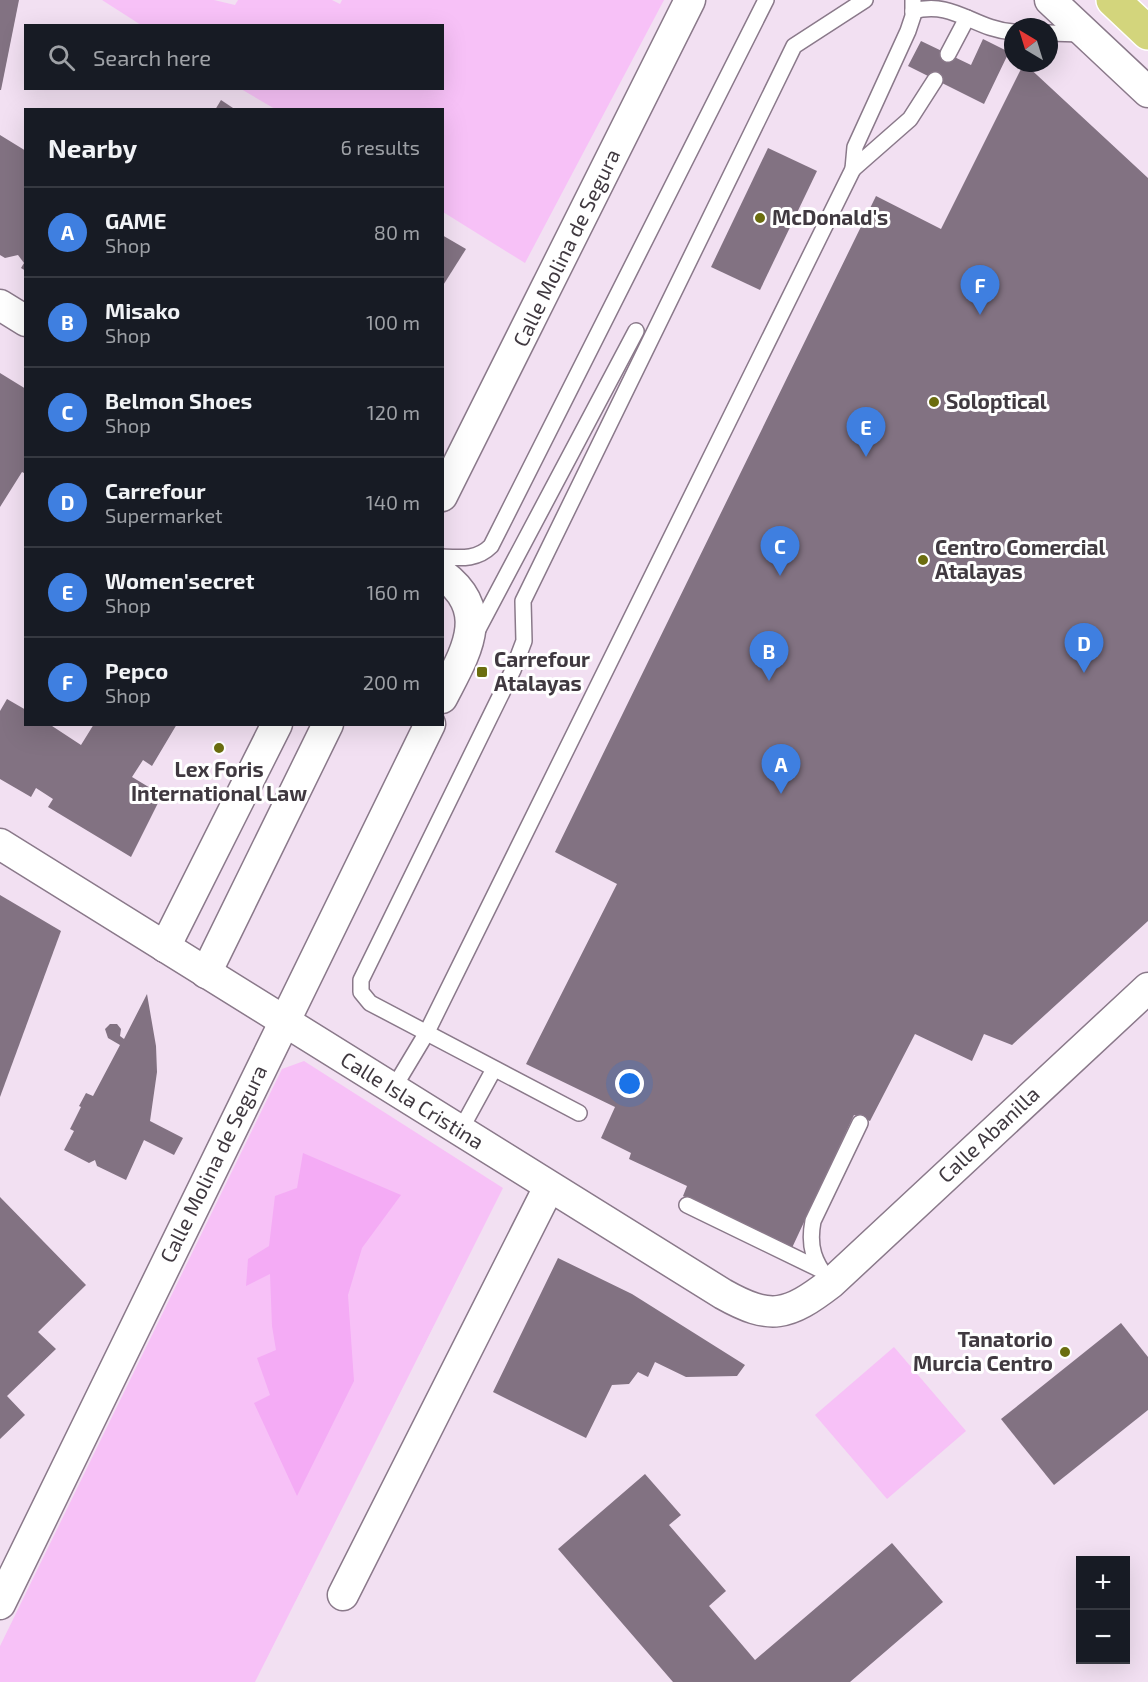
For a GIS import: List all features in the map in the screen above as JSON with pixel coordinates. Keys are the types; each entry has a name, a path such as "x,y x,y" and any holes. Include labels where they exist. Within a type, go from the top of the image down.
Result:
{"main road":[{"path":"1113,0 1148,33"}],"street":[{"name":"Calle Molina de Segura","path":"444,492 690,0"},
{"path":"1050,0 1148,92"},
{"path":"0,305 24,320"},
{"path":"444,576 458,589 470,610 470,638 444,694"},
{"path":"165,947 276,726"},
{"path":"206,973 327,726"},
{"name":"Calle Molina de Segura","path":"0,1604 429,726"},
{"name":"Calle Isla Cristina","path":"0,844 549,1187 750,1308 780,1313 795,1308 825,1276"},
{"name":"Calle Abanilla","path":"825,1276 1148,988"},
{"path":"343,1595 549,1187"}],"lane":[{"path":"444,557 470,558 484,553 491,546 766,0"},
{"path":"579,1113 370,1003 361,993 361,980 513,670 524,641 523,601 794,46 865,0"},
{"path":"393,1089 426,1034 853,169 855,147 908,31 913,6 934,6 1004,31"},
{"path":"948,54 967,18"},
{"path":"1058,33 1086,34"},
{"path":"853,169 910,119 935,80"},
{"path":"460,662 636,331"},
{"path":"460,1131 494,1069"},
{"path":"825,1276 812,1255 809,1238 813,1221 860,1123"},
{"path":"687,1205 825,1276"}],"shaded area":[{"path":"102,0 214,0 235,5 238,0 332,0 340,4 342,0 664,0 525,263 444,213 444,108 273,108 243,90 444,90 444,24 139,24"},
{"path":"304,1061 503,1188 255,1682 0,1682 0,1646 282,1069"},
{"path":"303,1153 401,1195 362,1248 348,1295 354,1381 297,1496 254,1403 270,1395 257,1358 276,1350 272,1326 270,1274 246,1286 248,1259 269,1246 275,1196 297,1188"},
{"path":"894,1347 966,1431 887,1499 815,1415"}],"building":[{"path":"0,0 19,0 1,90 0,90"},
{"path":"983,39 1004,50 1004,62 984,104 908,66 921,41 971,65"},
{"name":"Centro Comercial Atalayas","path":"1020,72 1034,72 1148,178 1148,921 1012,1045 984,1034 972,1061 915,1034 870,1121 854,1115 791,1250 683,1196 687,1186 629,1159 631,1153 601,1138 615,1107 526,1064 617,884 555,852 876,196 941,229"},
{"path":"221,100 233,108 216,108"},
{"path":"0,135 24,150 24,263 18,255 5,258 0,255"},
{"path":"768,148 817,171 760,290 711,267"},
{"path":"444,236 466,249 444,284"},
{"path":"0,373 24,388 24,473 22,472 0,507"},
{"path":"7,699 24,709 24,726 52,726 81,745 93,726 176,726 152,766 143,760 132,777 162,795 131,857 48,807 53,799 36,788 31,797 0,779 0,711"},
{"path":"0,895 61,931 0,1097"},
{"path":"147,994 156,1046 157,1072 150,1121 183,1138 174,1155 144,1140 126,1180 97,1166 95,1160 89,1163 64,1150 74,1131 70,1129 81,1107 79,1106 86,1093 93,1096 120,1045 108,1038 105,1029 110,1024 117,1024 121,1029 120,1036 124,1039"},
{"path":"0,1197 86,1285 38,1332 56,1349 7,1396 25,1415 0,1439"},
{"path":"558,1258 632,1294 745,1365 737,1376 686,1377 655,1362 648,1377 638,1372 629,1384 612,1385 586,1438 493,1392"},
{"path":"1121,1323 1148,1357 1148,1410 1054,1485 1001,1419"},
{"path":"645,1474 681,1515 669,1525 726,1591 709,1606 755,1660 892,1543 943,1602 850,1682 673,1682 558,1549"}],"place":[{"name":"McDonald's","path":"760,218"},
{"name":"Pepco","path":"980,315"},
{"name":"Soloptical","path":"934,402"},
{"name":"Women'secret","path":"866,457"},
{"name":"Centro Comercial Atalayas","path":"923,560"},
{"name":"Belmon Shoes","path":"780,576"},
{"name":"Carrefour Atalayas","path":"482,672"},
{"name":"Carrefour","path":"1084,673"},
{"name":"Misako","path":"769,681"},
{"name":"Lex Foris International Law","path":"219,748"},
{"name":"GAME","path":"781,794"},
{"name":"Tanatorio Murcia Centro","path":"1065,1352"}]}
